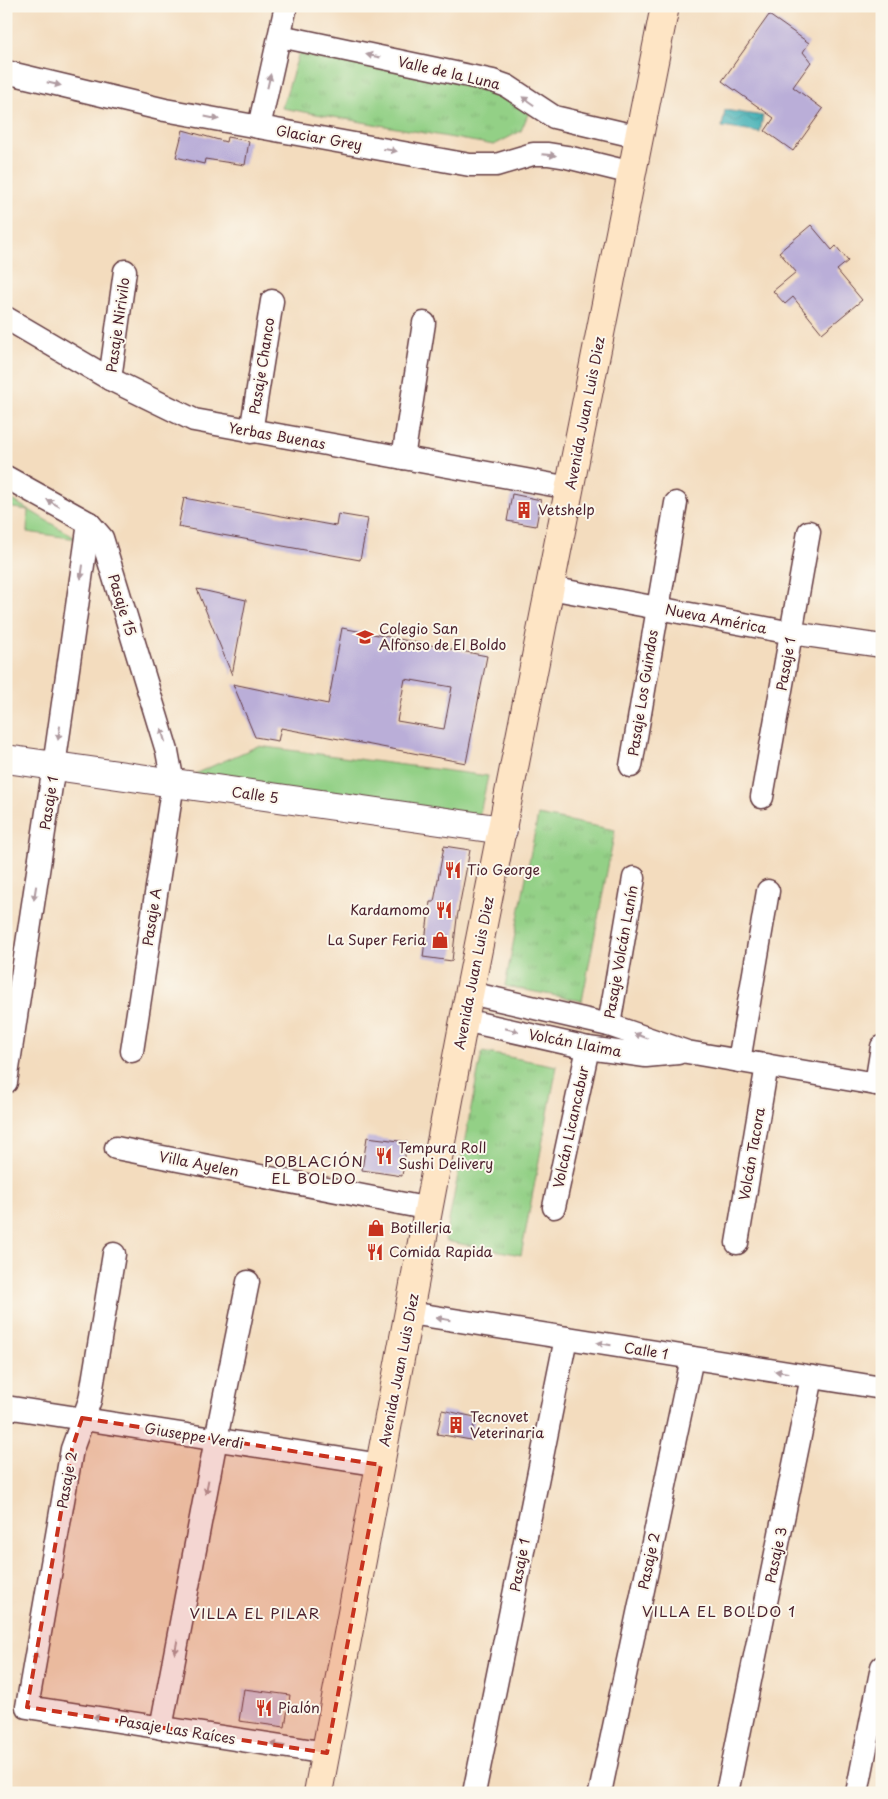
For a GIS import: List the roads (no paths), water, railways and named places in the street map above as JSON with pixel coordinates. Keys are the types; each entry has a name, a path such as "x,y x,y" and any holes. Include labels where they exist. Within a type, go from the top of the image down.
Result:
{"main road":[{"name":"Avenida Juan Luis Diez","path":"318,1793 430,1210 464,1020 665,6"}],"street":[{"path":"259,127 286,6"},
{"name":"Valle de la Luna","path":"280,36 494,81 507,86 554,117 639,138"},
{"name":"Glaciar Grey","path":"6,72 165,110 470,165 496,165 533,154 548,154 632,173"},
{"name":"Pasaje Nirivilo","path":"110,379 125,271"},
{"name":"Pasaje Chanco","path":"251,432 272,301"},
{"name":"Yerbas Buenas","path":"6,318 110,379 194,420 251,432 570,488"},
{"path":"403,458 424,323"},
{"name":"Pasaje 15","path":"6,477 89,523 102,538 168,751 173,783"},
{"name":"Pasaje Los Guindos","path":"631,766 676,503"},
{"name":"Pasaje 1","path":"6,1082 89,523"},
{"name":"Pasaje 1","path":"762,797 809,532"},
{"name":"Nueva América","path":"550,588 792,633 882,646"},
{"name":"Calle 5","path":"6,759 503,830"},
{"name":"Pasaje A","path":"132,1051 173,783"},
{"name":"Pasaje Volcán Lanín","path":"609,1025 634,878"},
{"path":"739,1061 768,891"},
{"name":"Volcán Llaima","path":"470,993 609,1025 687,1052 879,1084"},
{"name":"Volcán Llaima","path":"464,1020 588,1048 646,1056 687,1052"},
{"path":"879,1084 882,1047"},
{"name":"Volcán Licancabur","path":"554,1207 588,1048"},
{"name":"Volcán Tacora","path":"737,1243 767,1066"},
{"name":"Villa Ayelen","path":"116,1148 430,1210"},
{"name":"Pasaje 2","path":"27,1707 72,1449 90,1400 114,1254"},
{"path":"161,1728 248,1282"},
{"name":"Calle 1","path":"410,1313 882,1388"},
{"name":"Pasaje 1","path":"474,1793 566,1338"},
{"name":"Pasaje 2","path":"600,1793 692,1358"},
{"name":"Pasaje 3","path":"727,1793 812,1377"},
{"name":"Giuseppe Verdi","path":"6,1407 381,1466"},
{"path":"857,1793 882,1667"},
{"name":"Pasaje Las Raíces","path":"27,1707 327,1753"}],"water":[{"path":"725,110 763,116 760,133 722,127"}],"place":[{"name":"Vetshelp","path":"524,510"},
{"name":"Colegio San Alfonso de El Boldo","path":"365,637"},
{"name":"Tio George","path":"453,870"},
{"name":"Kardamomo","path":"444,910"},
{"name":"La Super Feria","path":"440,940"},
{"name":"Tempura Roll Sushi Delivery","path":"384,1156"},
{"name":"Botilleria","path":"376,1228"},
{"name":"Comida Rapida","path":"375,1252"},
{"name":"Tecnovet Veterinaria","path":"456,1425"},
{"name":"Pialón","path":"264,1708"}],"district":[{"name":"POBLACIÓN EL BOLDO","path":"314,1170"},
{"name":"VILLA EL BOLDO 1","path":"719,1612"},
{"name":"VILLA EL PILAR","path":"255,1614"}]}
